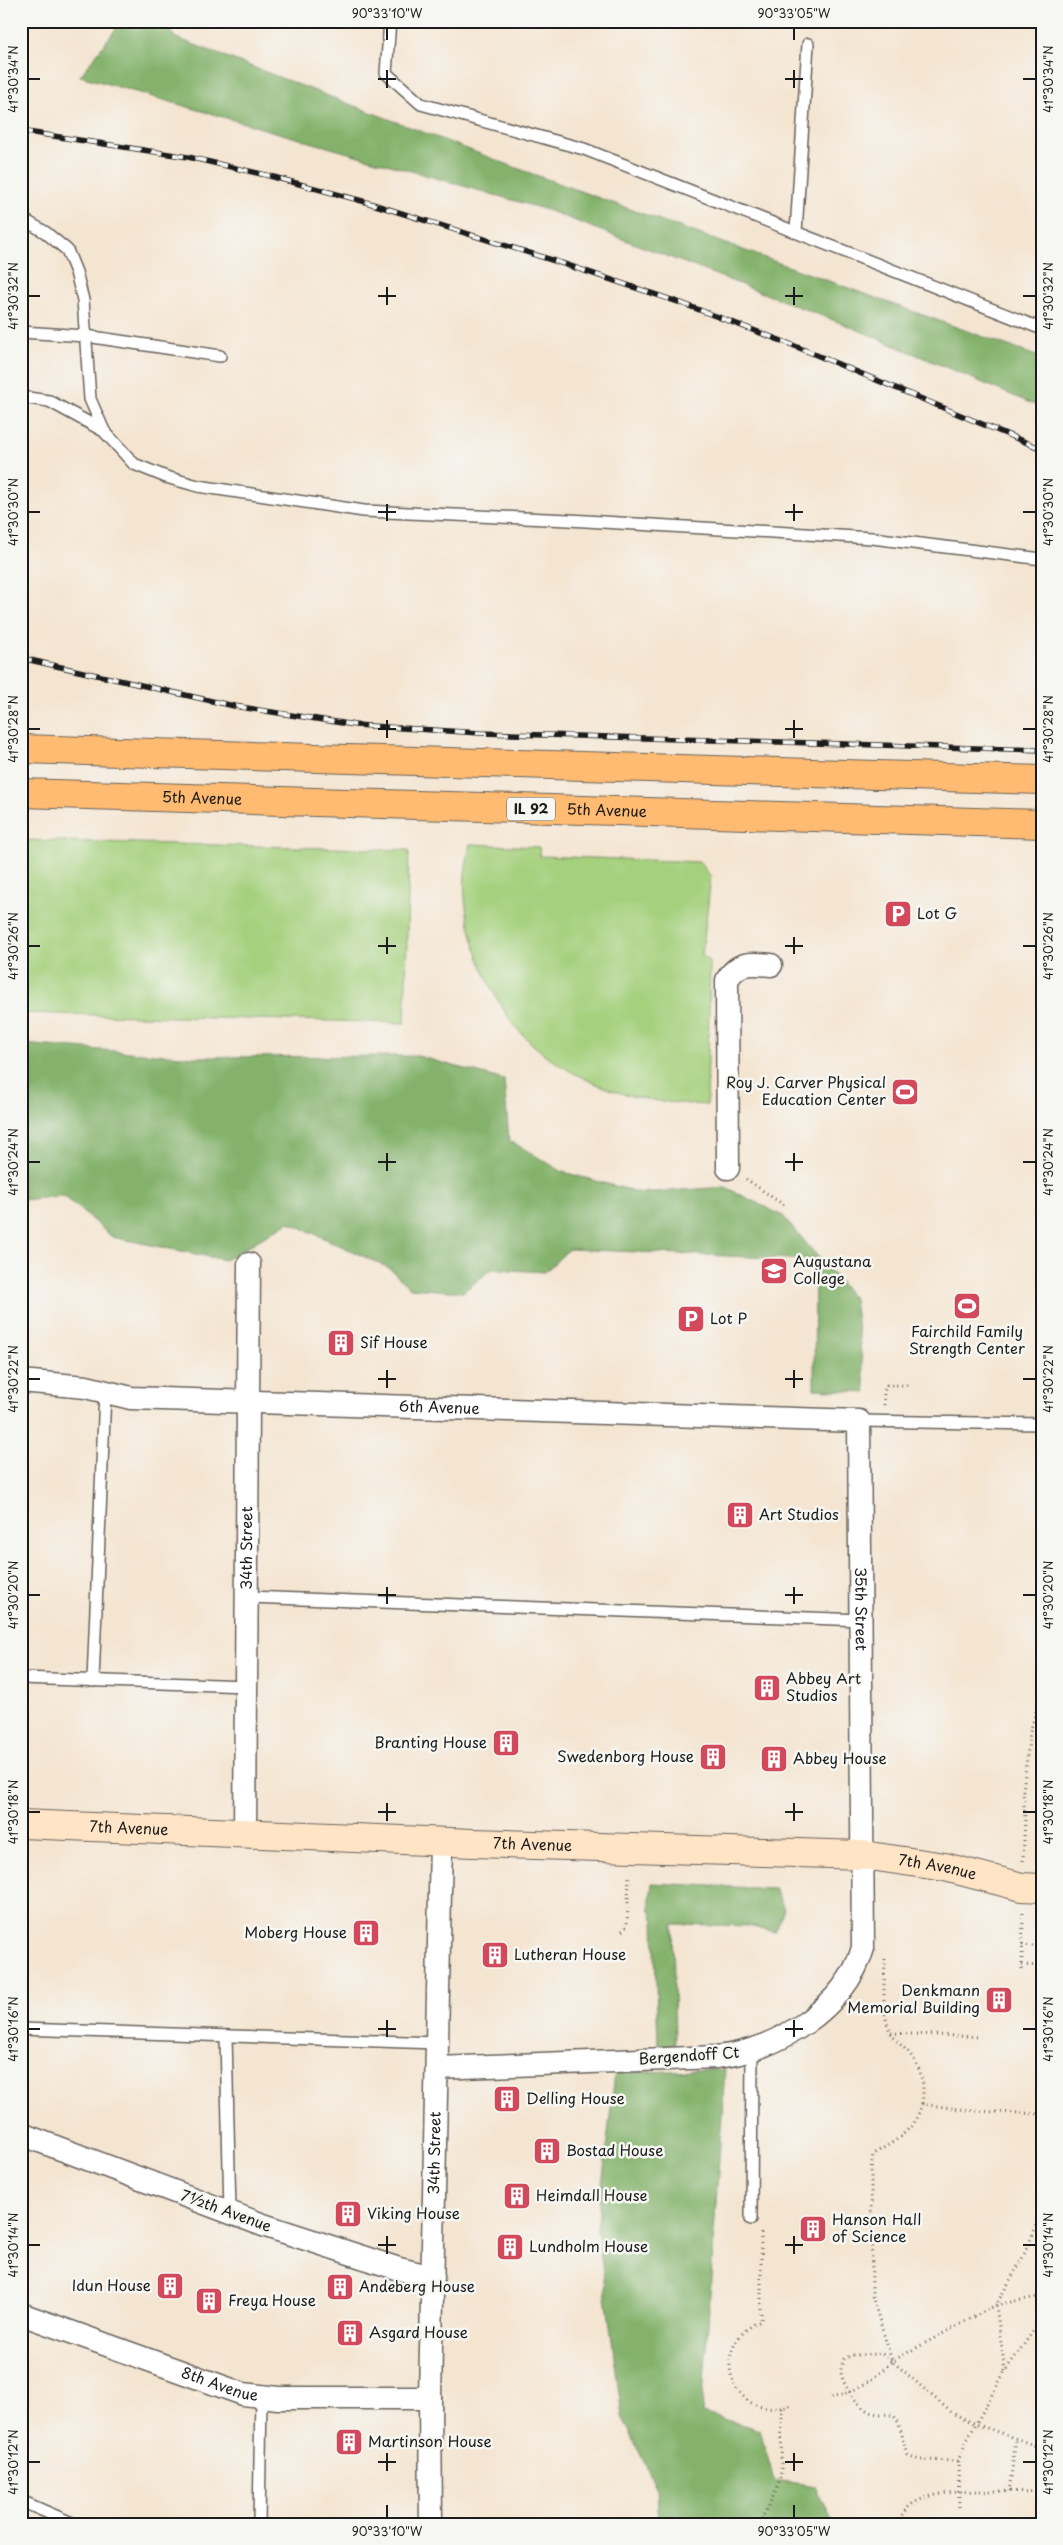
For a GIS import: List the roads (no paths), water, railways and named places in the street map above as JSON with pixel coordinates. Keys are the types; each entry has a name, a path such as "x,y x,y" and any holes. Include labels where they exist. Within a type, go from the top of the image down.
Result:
{"main road":[{"path":"21,749 1042,780"},
{"name":"5th Avenue","path":"21,793 1042,824"}],"street":[{"path":"728,1168 727,980 733,970 743,965 771,965"},
{"name":"34th Street","path":"245,1833 250,1402 249,1264"},
{"name":"6th Avenue","path":"21,1381 86,1387 131,1398 859,1420"},
{"name":"35th Street","path":"859,1420 863,1855"},
{"name":"7th Avenue","path":"21,1824 441,1841 863,1855 935,1865 1022,1887 1042,1888"},
{"name":"34th Street","path":"431,2524 430,2398 441,1841"},
{"name":"Bergendoff Ct","path":"437,2068 716,2057 752,2051 778,2040 802,2027 835,1995 859,1963 863,1948 863,1855"},
{"name":"7½th Avenue","path":"21,2134 230,2213 399,2269 433,2277"},
{"name":"8th Avenue","path":"21,2314 223,2388 261,2396 278,2398 430,2398"}],"lane":[{"path":"390,21 386,73 421,104 584,149 1042,329"},
{"path":"796,232 808,44"},
{"path":"21,218 45,232 67,250 76,272 83,300 90,399 104,431 134,464 166,477 198,486 364,511 569,520 862,537 1042,559"},
{"path":"21,332 86,336 220,356"},
{"path":"21,397 50,401 104,431"},
{"path":"93,1681 105,1393"},
{"path":"859,1420 1042,1424"},
{"path":"248,1597 862,1620"},
{"path":"21,1678 246,1686"},
{"path":"21,2029 437,2043"},
{"path":"226,2036 230,2213"},
{"path":"751,2219 752,2051"},
{"path":"259,2524 261,2396"},
{"path":"21,2501 74,2524"}],"railway":[{"path":"21,131 188,157 266,175 366,202 555,261 681,303 790,344 1042,449"},
{"path":"21,658 234,706 355,725 480,733 1042,750"}],"place":[{"name":"Lot G","path":"898,914"},
{"name":"Roy J. Carver Physical Education Center","path":"905,1092"},
{"name":"Augustana College","path":"774,1271"},
{"name":"Fairchild Family Strength Center","path":"967,1306"},
{"name":"Lot P","path":"691,1319"},
{"name":"Sif House","path":"341,1343"},
{"name":"Art Studios","path":"740,1515"},
{"name":"Abbey Art Studios","path":"767,1688"},
{"name":"Branting House","path":"506,1743"},
{"name":"Swedenborg House","path":"713,1757"},
{"name":"Abbey House","path":"774,1759"},
{"name":"Moberg House","path":"366,1933"},
{"name":"Lutheran House","path":"495,1955"},
{"name":"Denkmann Memorial Building","path":"999,2000"},
{"name":"Delling House","path":"507,2099"},
{"name":"Bostad House","path":"547,2151"},
{"name":"Heimdall House","path":"517,2196"},
{"name":"Viking House","path":"348,2214"},
{"name":"Hanson Hall of Science","path":"813,2229"},
{"name":"Lundholm House","path":"510,2247"},
{"name":"Idun House","path":"170,2286"},
{"name":"Andeberg House","path":"340,2287"},
{"name":"Freya House","path":"209,2301"},
{"name":"Asgard House","path":"350,2333"},
{"name":"Martinson House","path":"349,2442"}]}
